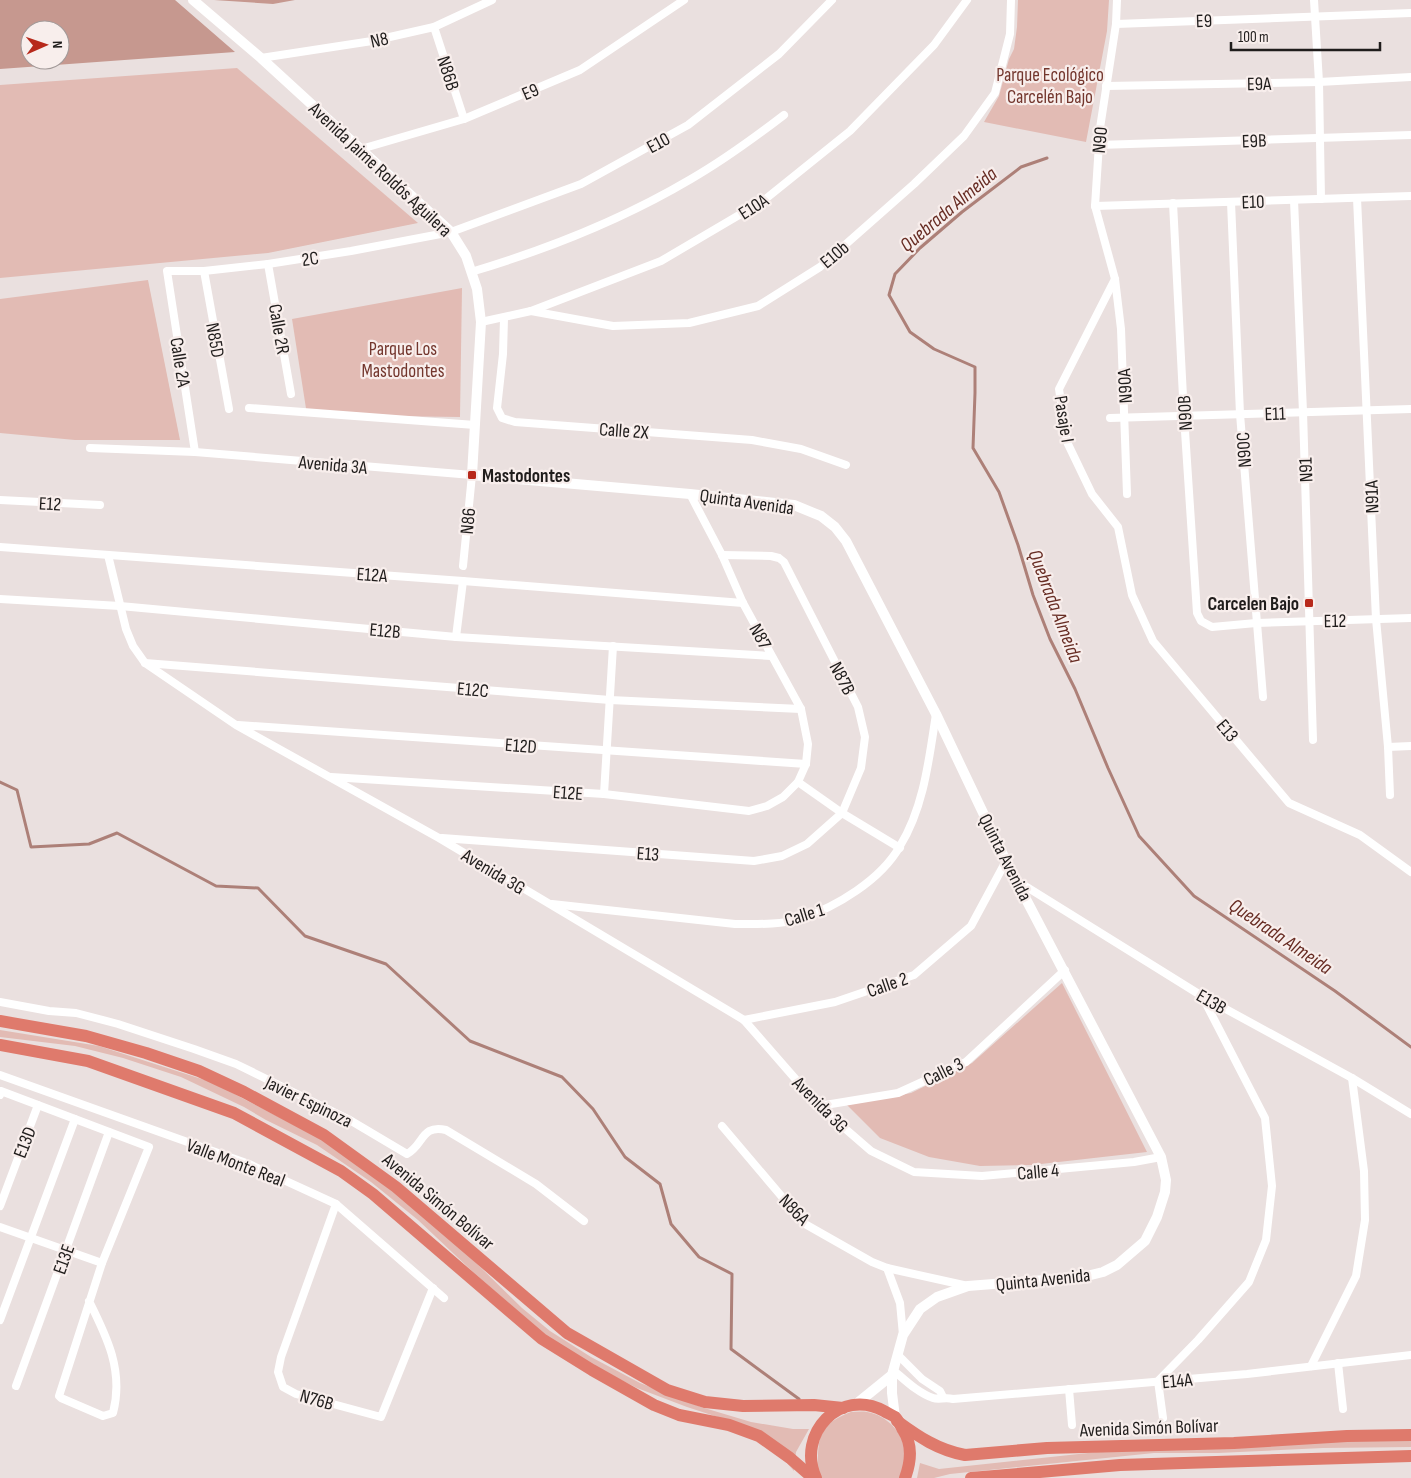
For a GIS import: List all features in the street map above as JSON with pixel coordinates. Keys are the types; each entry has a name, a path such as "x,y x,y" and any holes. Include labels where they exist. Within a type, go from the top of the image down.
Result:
{"highway":[{"name":"Avenida Simón Bolívar","path":"0,1021 86,1036 146,1053 199,1071 244,1092 324,1134 396,1187 567,1333 667,1390 704,1402 743,1406 868,1405 878,1408 896,1419 926,1442 952,1452 965,1454 1047,1448 1234,1443 1347,1436 1411,1435"},
{"name":"Avenida Simón Bolívar","path":"0,1044 88,1060 234,1113 341,1172 373,1194 542,1339 654,1405 679,1415 729,1425 759,1436 814,1478"},
{"name":"Avenida Simón Bolívar","path":"814,1478 810,1454 812,1439 819,1426 830,1415 849,1406"},
{"path":"896,1419 906,1435 910,1450 909,1467 905,1478"},
{"name":"Avenida Simón Bolívar","path":"971,1478 1120,1466 1411,1456"}],"street":[{"name":"Avenida Jaime Roldós Aguilera","path":"193,0 261,58 451,232 466,256 477,288 480,322 472,475"},
{"name":"N8","path":"261,58 372,41 434,27 492,0"},
{"name":"E9","path":"361,149 464,119 580,70 684,0"},
{"name":"E10","path":"451,232 581,184 688,125 779,54 832,0"},
{"name":"E10A","path":"480,322 531,311 661,261 763,201 850,131 934,45 967,0"},
{"name":"E10b","path":"531,311 613,326 688,323 758,306 820,267 914,184 964,136 996,93 1010,34 1011,0"},
{"name":"N90","path":"1115,279 1095,206 1098,145 1116,24 1117,0"},
{"path":"1314,0 1319,82 1321,199"},
{"name":"E9","path":"1116,24 1411,13"},
{"name":"N86B","path":"434,27 464,119"},
{"name":"E9A","path":"1106,86 1319,82 1411,77"},
{"path":"471,272 506,262 568,238 635,208 690,180 740,148 784,115"},
{"name":"E9B","path":"1098,145 1411,136"},
{"name":"E10","path":"1095,206 1411,196"},
{"name":"N91A","path":"1358,198 1376,619 1388,747 1390,795"},
{"name":"N91","path":"1294,200 1303,412 1313,740"},
{"name":"N90C","path":"1231,202 1240,414 1263,698"},
{"name":"N90B","path":"1173,204 1197,613 1201,621"},
{"name":"2C","path":"167,271 204,271 268,264 351,252 451,232"},
{"name":"Calle 2R","path":"268,264 291,394"},
{"name":"Calle 2A","path":"167,271 195,452"},
{"name":"N85D","path":"204,271 229,409"},
{"name":"N90A","path":"1115,279 1121,329 1127,494"},
{"name":"Pasaje I","path":"1115,279 1059,389 1067,442 1092,494 1118,527"},
{"name":"Calle 2X","path":"504,318 503,354 497,408 502,418 515,422 752,440 801,449 846,465"},
{"path":"248,408 475,425"},
{"name":"E11","path":"1110,418 1411,409"},
{"name":"Avenida 3A","path":"90,448 195,452 472,475"},
{"name":"Quinta Avenida","path":"472,475 794,505 821,516 835,527 846,541 936,714 1006,861 1065,970 1161,1157 1166,1180 1166,1192 1158,1217 1145,1241 1117,1265 1089,1276 968,1286 927,1303 913,1318 903,1335 893,1372 892,1393 896,1419"},
{"name":"N86","path":"463,566 472,475"},
{"name":"N87","path":"690,494 771,656 802,709 808,744 806,764 798,782"},
{"name":"E12","path":"0,500 100,505"},
{"name":"E13","path":"1118,527 1132,595 1153,641 1289,803 1360,835 1411,872"},
{"name":"E12A","path":"0,547 744,603"},
{"name":"Avenida 3G","path":"108,555 126,630 133,646 145,663 236,725 439,838 744,1020 819,1106 870,1151 914,1172"},
{"name":"N87B","path":"722,555 771,556 779,558 784,562 858,707 865,737 861,768 842,813"},
{"path":"456,637 463,581"},
{"name":"E12B","path":"0,599 120,606 456,637 771,656"},
{"name":"E12","path":"1201,621 1212,627 1256,623 1411,618"},
{"path":"604,794 613,646"},
{"name":"E12C","path":"145,663 610,700 802,709"},
{"name":"Calle 1","path":"547,903 735,924 763,924 798,919 837,903 875,877 900,848 910,826 927,777 936,714"},
{"name":"E12D","path":"236,725 806,764"},
{"path":"1388,747 1411,746"},
{"name":"E12E","path":"329,777 604,794 749,811 767,806 783,797 798,782"},
{"path":"798,782 842,813 900,848"},
{"name":"E13","path":"439,838 754,861 782,856 807,844 842,813"},
{"name":"Calle 2","path":"744,1020 835,1002 914,975 971,926 1006,861"},
{"name":"E13B","path":"1018,881 1202,996 1352,1078 1411,1114"},
{"name":"Calle 3","path":"819,1106 898,1092 966,1062 1065,970"},
{"path":"1163,1418 1158,1381 1198,1340 1249,1282 1266,1240 1272,1186 1265,1118 1202,996"},
{"name":"Javier Espinoza","path":"0,1002 76,1013 156,1035 236,1064 348,1118 406,1154 412,1151 424,1134 430,1130 437,1128 446,1130 536,1184 584,1221"},
{"name":"Valle Monte Real","path":"0,1075 249,1164 336,1204 444,1298"},
{"path":"1312,1366 1356,1276 1365,1220 1364,1171 1352,1078"},
{"path":"1,1093 149,1147 102,1263 89,1301 59,1396 102,1416 113,1413 116,1404 116,1366 108,1340 89,1301"},
{"path":"0,1320 71,1118 74,1102"},
{"name":"E13D","path":"0,1206 38,1105"},
{"path":"84,1123 91,1108"},
{"name":"N86A","path":"722,1126 805,1224 872,1262 887,1268 968,1286"},
{"name":"E13E","path":"16,1386 110,1132"},
{"name":"Calle 4","path":"914,1172 982,1176 1134,1162 1161,1157"},
{"name":"N76B","path":"336,1204 281,1357 278,1372 283,1387 296,1394 381,1417 433,1288"},
{"path":"0,1227 102,1263"},
{"path":"887,1268 900,1303 903,1335"},
{"path":"898,1355 922,1379 940,1392 943,1397"},
{"name":"E14A","path":"893,1372 925,1394 937,1399 943,1397 953,1399 1247,1374 1411,1355"},
{"path":"1338,1363 1343,1409"},
{"path":"849,1406 893,1372"},
{"path":"1069,1390 1072,1425"}],"green space":[{"name":"Parque Ecológico Carcelén Bajo","path":"1018,0 1109,0 1107,31 1086,142 984,122 999,96 1009,59 1014,49"},
{"path":"237,68 418,223 268,253 0,278 0,85"},
{"path":"148,280 180,440 75,440 0,433 0,299"},
{"name":"Parque Los Mastodontes","path":"462,288 460,417 307,415 292,319"},
{"path":"1062,983 1147,1152 1032,1165 980,1166 929,1157 880,1138 847,1105 911,1093 972,1063"},
{"path":"0,1030 99,1046 211,1082 321,1139 395,1192 468,1255 522,1308 550,1331 591,1357 640,1383 701,1407 751,1422 793,1429 809,1429 796,1452 794,1471 770,1444 733,1422 637,1388 605,1372 545,1335 472,1271 418,1220 371,1182 317,1145 181,1077 123,1058 75,1046 0,1037"},
{"path":"851,1412 874,1414 887,1421 897,1431 904,1444 905,1451 900,1478 821,1478 817,1464 822,1434 829,1424"},
{"path":"1411,1439 1411,1447 1154,1453 950,1474 934,1478 917,1478 920,1463 939,1469 1125,1449"}],"shaded area":[{"path":"0,0 175,0 235,52 70,64 70,20 20,20 20,68 0,69"},
{"path":"214,0 295,0 273,4"}],"waterway":[{"name":"Quebrada Almeida","path":"1047,158 1021,167 962,212 920,248 895,274 889,295 910,332 934,349 975,367 973,448 999,492 1033,595 1050,639 1075,689 1139,836 1194,896 1335,991 1411,1047"},
{"path":"0,782 17,790 31,847 89,844 117,833 216,886 258,888 305,936 386,964 470,1041 562,1077 593,1109 625,1157 660,1184 671,1224 699,1257 732,1274 731,1349 799,1399"}],"place":[{"name":"Mastodontes","path":"472,475"},
{"name":"Carcelen Bajo","path":"1309,603"}]}
